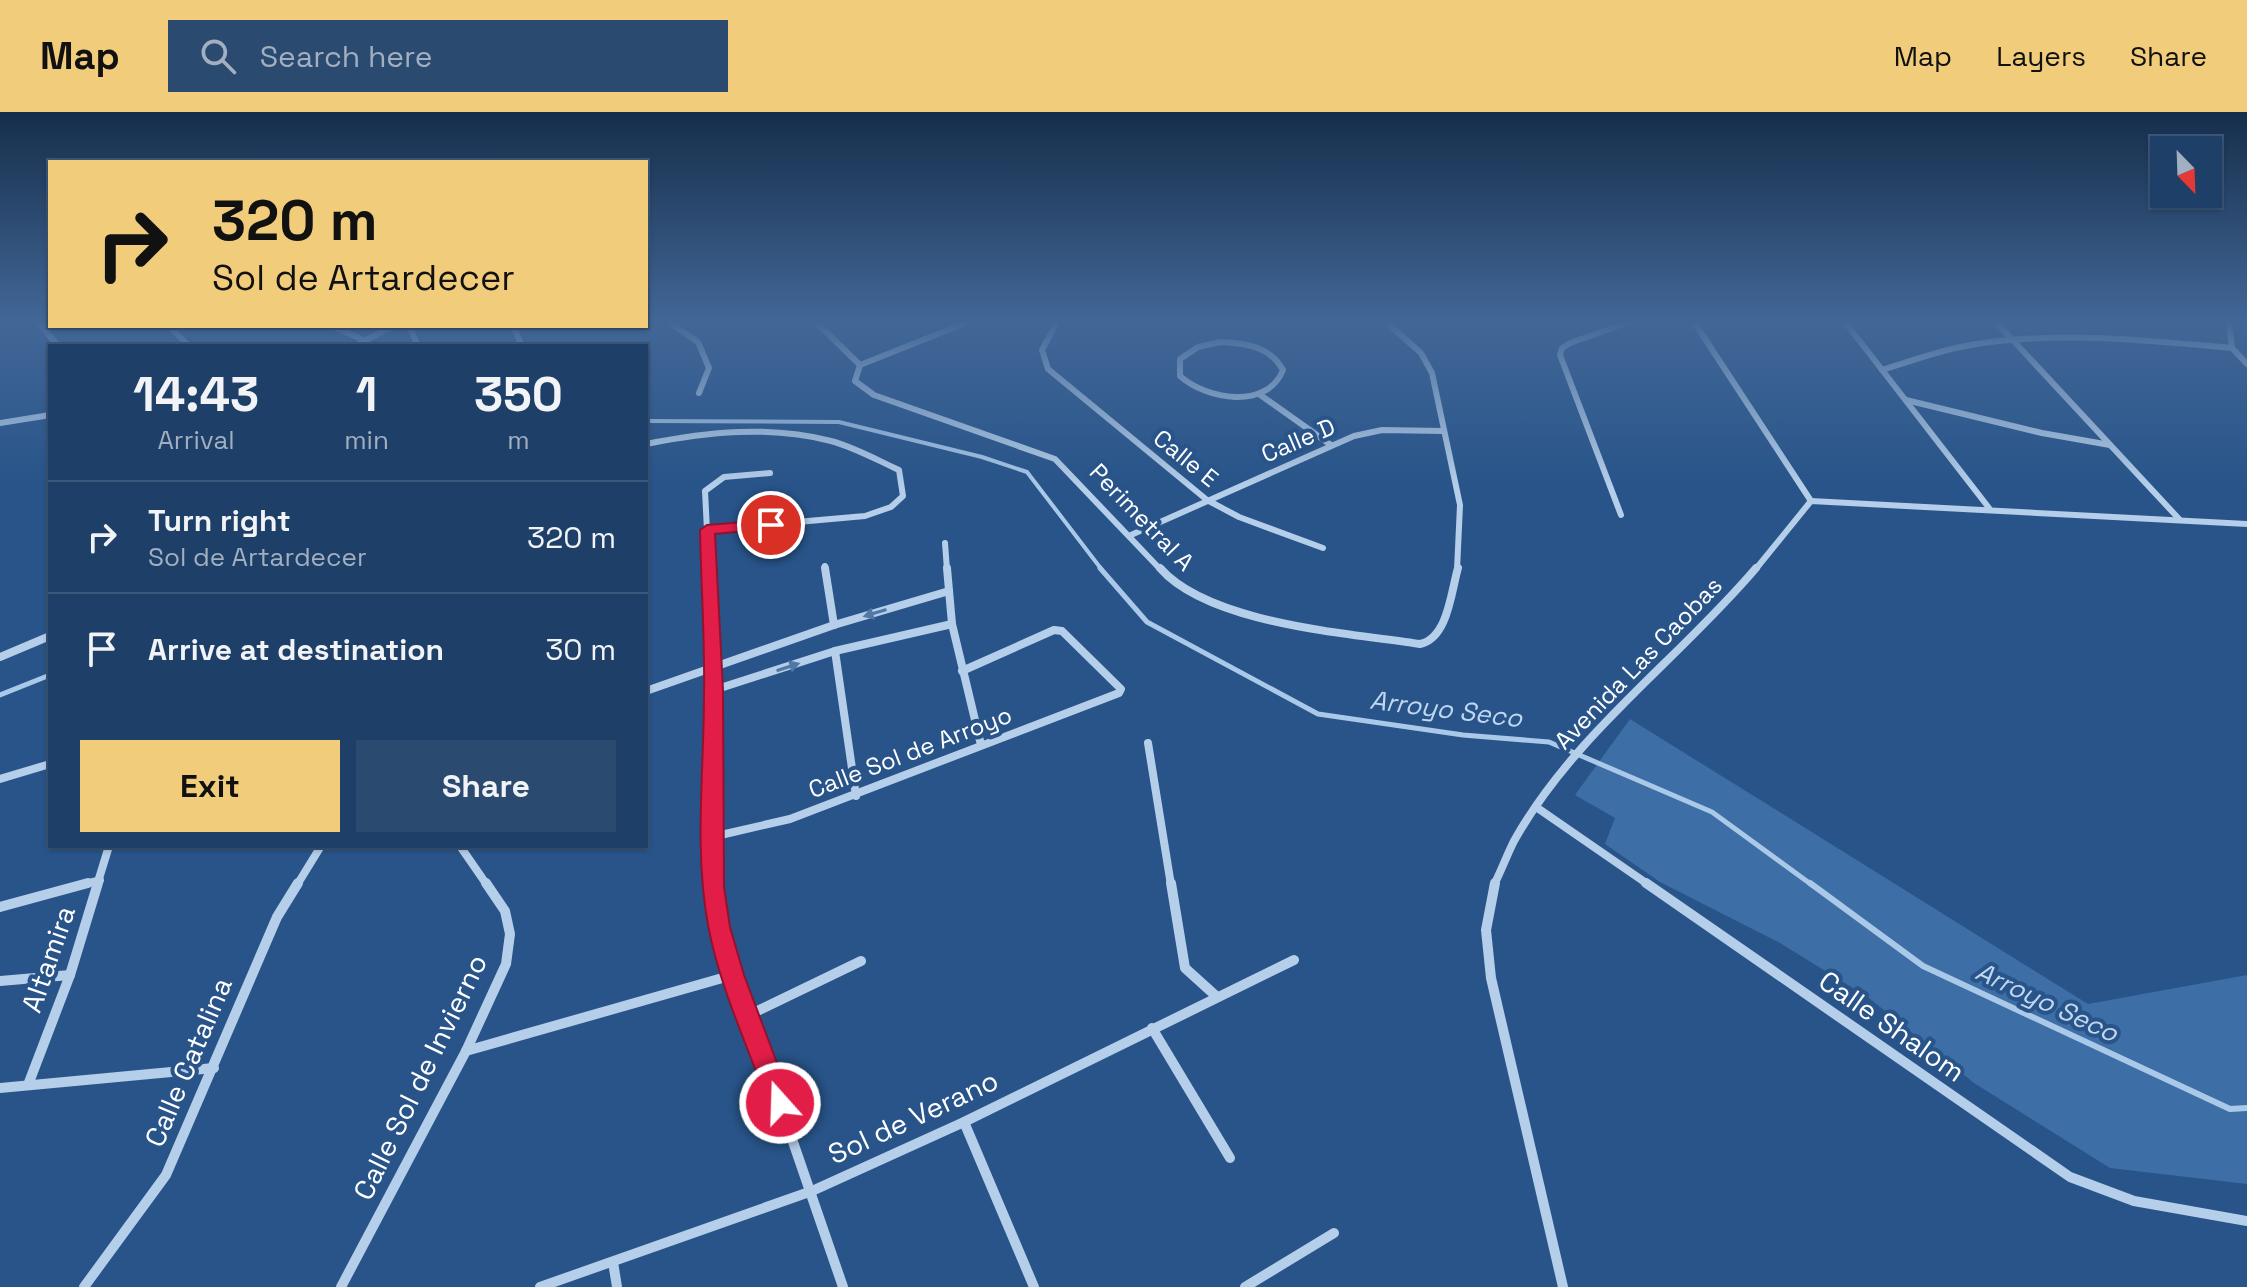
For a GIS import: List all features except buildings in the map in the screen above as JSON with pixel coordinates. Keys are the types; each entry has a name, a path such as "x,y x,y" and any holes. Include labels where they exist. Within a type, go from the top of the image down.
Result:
{"street":[{"path":"699,393 705,377"},
{"name":"Perimetral A","path":"855,377 855,381 874,395 1055,459 1131,535 1171,581 1189,593 1233,611 1273,622 1410,644 1429,642 1439,633 1460,561 1460,505 1444,431"},
{"name":"Calle E","path":"1058,377 1207,500 1239,517 1323,548"},
{"path":"1181,377 1198,390 1228,397 1259,394 1282,377"},
{"path":"1433,377 1444,431"},
{"path":"1568,377 1621,515"},
{"path":"1730,377 1811,501 2247,524"},
{"path":"1887,377 1989,508"},
{"path":"2046,377 2180,520"},
{"path":"1259,394 1331,445"},
{"path":"1906,400 2015,427 2111,446"},
{"path":"0,423 48,415"},
{"name":"Calle D","path":"1131,535 1331,445 1382,430 1444,431"},
{"path":"648,444 713,434 779,433 831,441 899,470 903,496 897,505 865,516 707,530"},
{"path":"770,473 724,477 705,491 714,690 713,887 719,927 733,975 812,1191 843,1287"},
{"name":"Avenida Las Caobas","path":"1563,1287 1491,978 1486,929 1494,889 1513,845 1560,772 1722,608 1811,501"},
{"path":"945,543 952,624 981,745"},
{"path":"825,566 834,625"},
{"path":"648,690 834,625 949,591"},
{"path":"714,690 835,651 952,624"},
{"name":"Calle Sol de Arroyo","path":"712,837 790,819 856,796 1119,693 1119,684 1062,631 1054,630 962,671"},
{"path":"0,657 48,637"},
{"path":"835,651 856,796"},
{"path":"1148,743 1185,968 1216,996"},
{"path":"0,779 48,765"},
{"name":"Calle Shalom","path":"1536,807 2070,1177 2125,1201 2247,1221"},
{"name":"Altamira","path":"28,1085 70,975 108,848"},
{"name":"Calle Catalina","path":"84,1287 166,1175 277,917 320,848"},
{"name":"Calle Sol de Invierno","path":"341,1287 466,1051 506,964 510,934 505,911 461,848"},
{"path":"0,907 100,880"},
{"name":"Sol de Verano","path":"540,1287 812,1191 964,1122 1294,960"},
{"path":"749,1015 861,961"},
{"path":"0,981 70,975"},
{"path":"466,1051 733,975"},
{"path":"1152,1028 1230,1158"},
{"path":"0,1088 214,1068"},
{"path":"964,1122 1034,1287"},
{"path":"1245,1287 1334,1233"},
{"path":"613,1262 617,1287"}],"shaded area":[{"path":"1630,719 2088,1004 2247,975 2247,1184 2110,1168 1974,1083 1869,998 1780,943 1660,882 1605,844 1615,818 1575,795"}],"waterway":[{"name":"Arroyo Seco","path":"648,421 839,422 982,457 1027,472 1102,570"},
{"name":"Arroyo Seco","path":"1100,568 1147,622 1318,714 1463,735 1549,742 1712,812 1812,885"},
{"name":"Arroyo Seco","path":"0,695 48,676"},
{"name":"Arroyo Seco","path":"1810,883 1923,966 2230,1109 2247,1108"}],"route":[{"path":"771,525 707,530 714,690 713,887 719,927 733,975 780,1103"}]}
